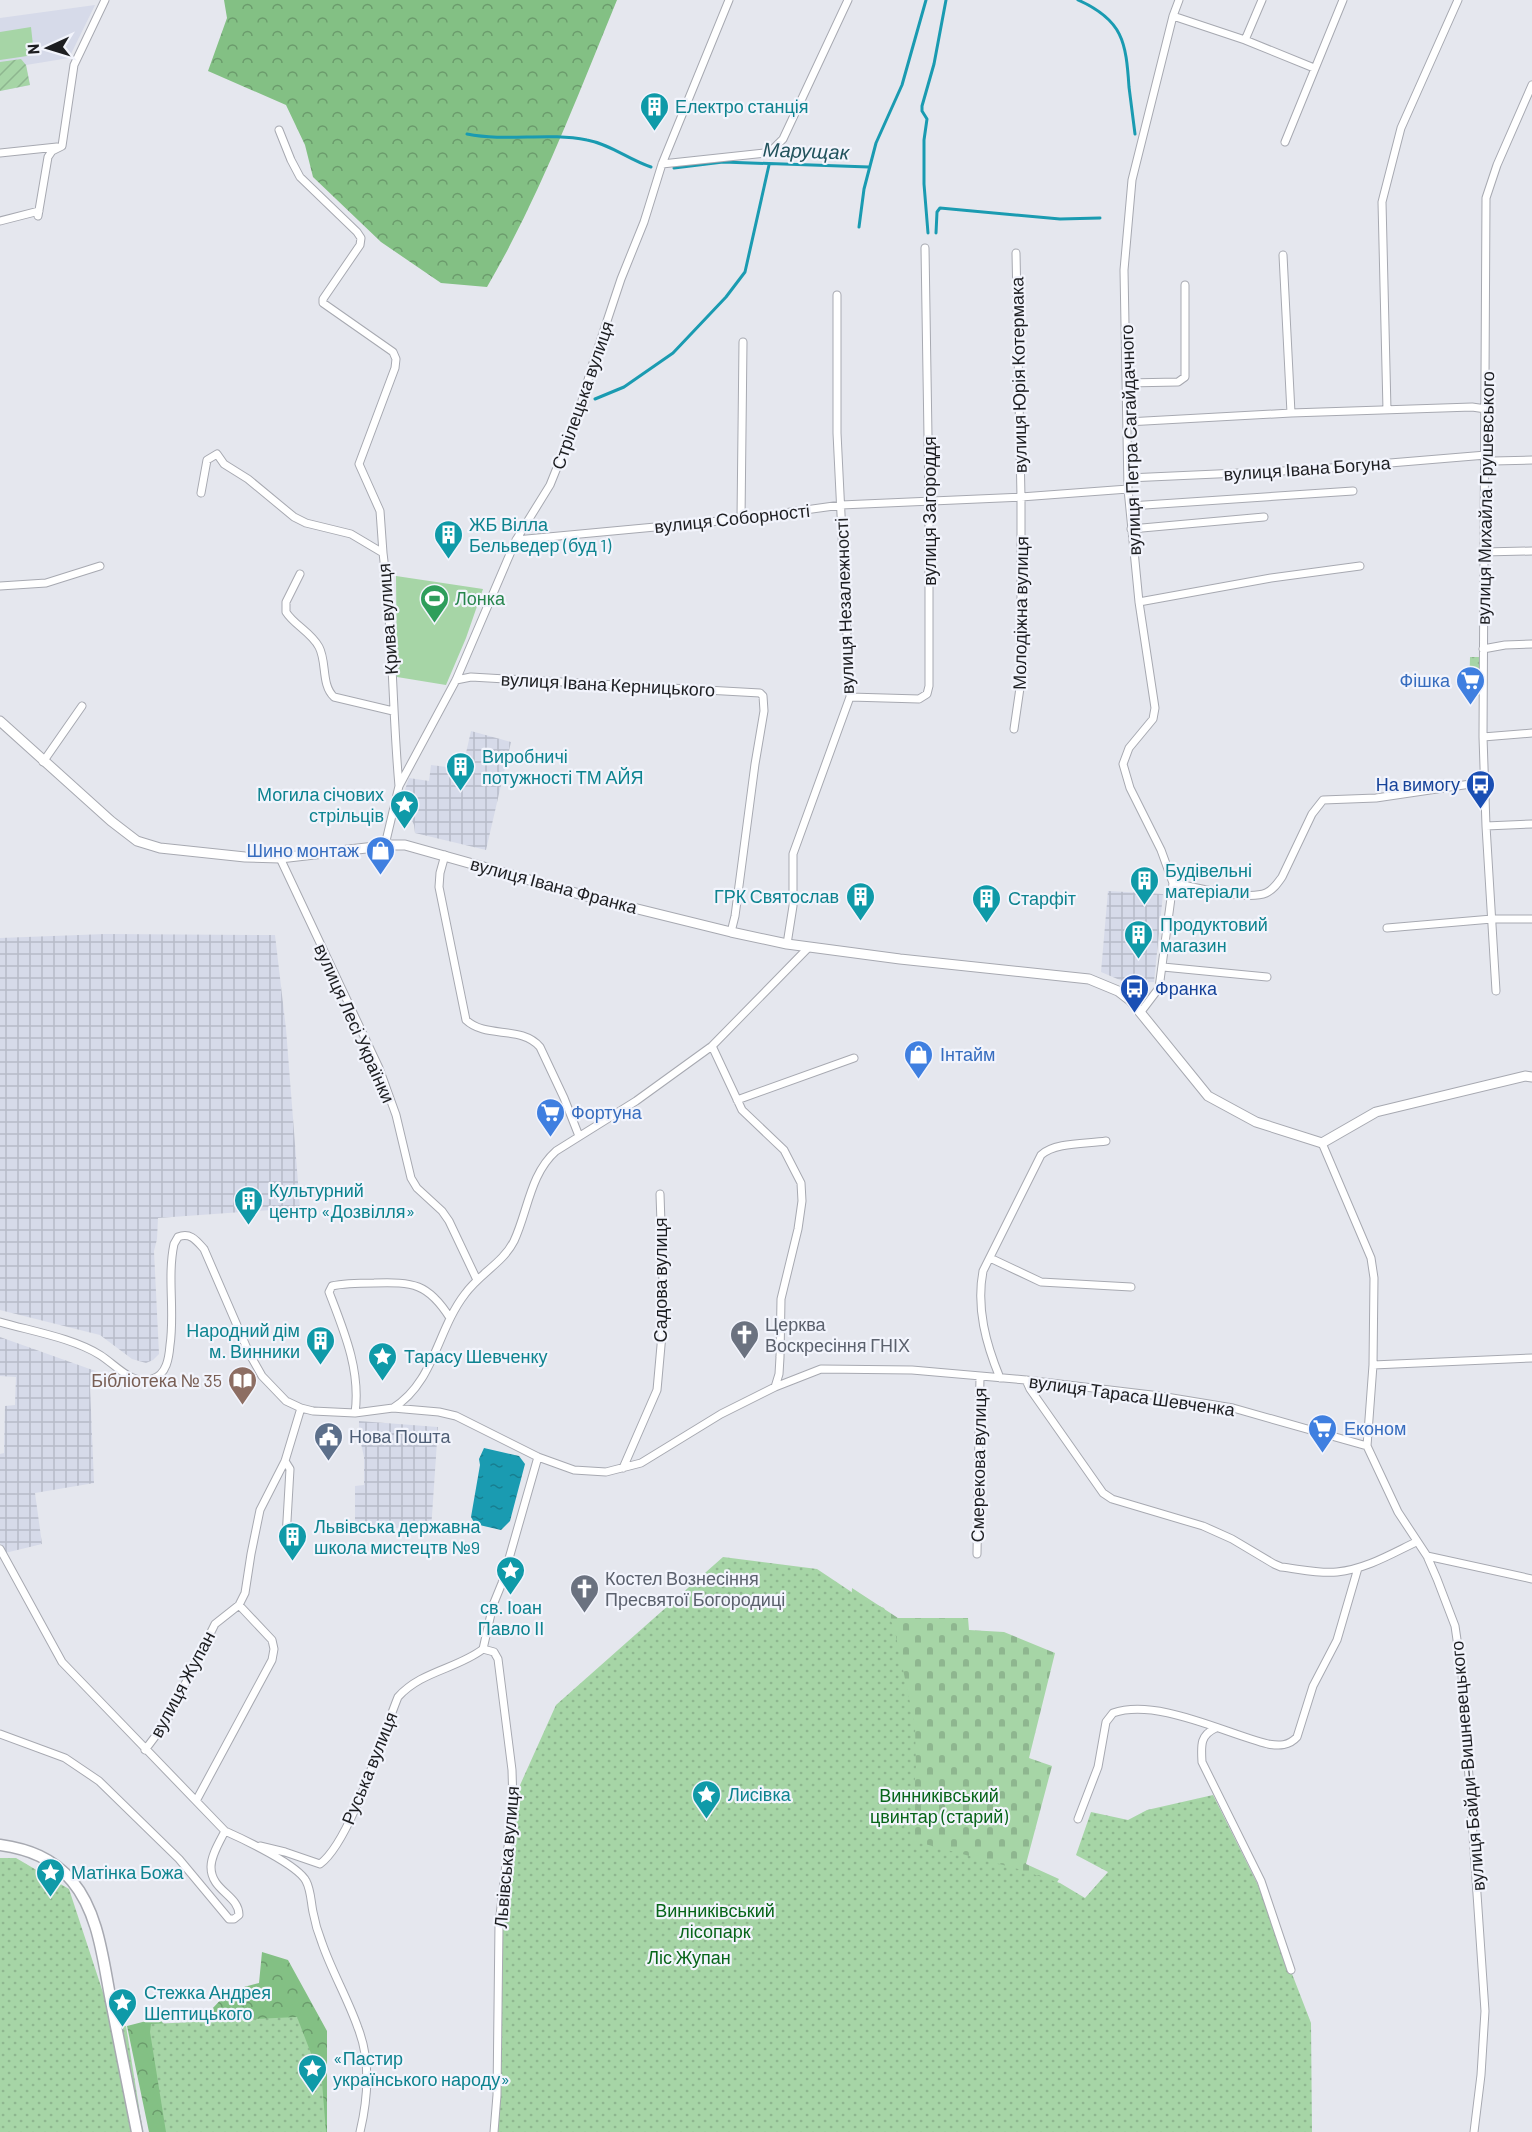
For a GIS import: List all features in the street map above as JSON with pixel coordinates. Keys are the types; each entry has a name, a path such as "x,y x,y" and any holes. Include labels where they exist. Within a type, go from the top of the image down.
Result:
{"main road":[{"path":"0,1845 30,1850 46,1859 61,1869 87,1902 99,1939 137,2132"}],"street":[{"path":"62,146 74,65 105,0"},
{"name":"Стрілецька вулиця","path":"385,845 399,786 456,680 516,540 550,485 577,418 621,279 644,222 662,164 729,0"},
{"path":"662,164 765,153 773,150 783,139 848,0"},
{"name":"вулиця Петра Сагайдачного","path":"1173,883 1161,850 1130,788 1123,764 1129,747 1152,719 1155,708 1139,602 1128,489 1124,270 1132,180 1179,0"},
{"path":"1245,40 1262,0"},
{"path":"1285,142 1342,0"},
{"path":"1388,411 1382,202 1401,128 1458,0"},
{"path":"1173,16 1245,40 1314,68"},
{"name":"вулиця Михайла Грушевського","path":"1496,991 1483,737 1486,198 1497,165 1532,85"},
{"path":"279,130 300,177 361,238 360,245 323,299 323,303 393,352 395,356 395,368 359,464 380,511 383,553"},
{"path":"0,153 62,146"},
{"path":"0,221 38,214 48,157 52,151 62,146"},
{"name":"вулиця Загороддя","path":"850,697 920,699 927,694 929,686 930,500 925,248"},
{"name":"вулиця Юрія Котермака","path":"1016,253 1021,497"},
{"path":"1282,255 1290,413"},
{"path":"1126,383 1178,382 1185,377 1185,285"},
{"name":"вулиця Незалежності","path":"787,944 792,906 793,854 850,697 837,433 837,295"},
{"path":"741,519 743,342"},
{"path":"1127,422 1290,413 1472,407 1486,409"},
{"name":"Крива вулиця","path":"201,493 207,460 217,454 224,464 248,479 294,517 306,523 351,534 383,553 389,598 393,711 399,786"},
{"name":"вулиця Івана Богуна","path":"1128,478 1486,459 1532,460"},
{"name":"вулиця Соборності","path":"516,540 741,519 842,505 1021,497 1128,489"},
{"path":"1130,506 1353,491"},
{"name":"Молодіжна вулиця","path":"1014,729 1021,681 1021,497"},
{"path":"1131,529 1264,517"},
{"path":"1483,552 1532,551"},
{"path":"0,586 46,583 100,566"},
{"path":"1139,602 1271,578 1360,566"},
{"path":"300,573 286,602 285,612 319,646 329,692 334,697 393,711"},
{"path":"1483,649 1532,644"},
{"name":"вулиця Івана Керницького","path":"456,680 471,677 760,693 765,699 764,711 731,932"},
{"path":"43,762 82,706"},
{"name":"вулиця Івана Франка","path":"0,721 43,762 137,841 160,848 244,857 280,858 385,845 405,845 505,874 731,932 787,944 1089,979 1118,991 1131,1001 1208,1096 1256,1122 1322,1143"},
{"path":"1483,737 1532,733"},
{"path":"1140,1013 1160,988 1173,883 1244,896 1259,895 1276,886 1312,814 1323,801 1376,798 1484,782"},
{"path":"1486,826 1532,824"},
{"path":"445,855 439,887 466,1020 479,1028 527,1036 535,1041 560,1088 579,1136"},
{"name":"вулиця Лесі Українки","path":"280,858 379,1068 396,1115 411,1178 417,1188 442,1211 449,1221 477,1280"},
{"path":"1387,928 1532,919"},
{"path":"393,1408 405,1401 419,1384 450,1318 466,1292 503,1257 513,1243 522,1223 530,1192 539,1172 550,1156 636,1101 712,1046 809,947"},
{"path":"1163,967 1268,977"},
{"path":"712,1046 742,1110 784,1150 801,1184 802,1201 798,1229 781,1299 779,1374 775,1388"},
{"path":"737,1100 854,1058"},
{"path":"1322,1143 1376,1112 1525,1076 1532,1077"},
{"path":"999,1378 989,1353 980,1304 980,1284 983,1271 1041,1155 1057,1146 1106,1142"},
{"name":"вулиця Байди-Вишневецького","path":"1322,1143 1371,1258 1374,1278 1373,1365 1367,1446 1398,1512 1427,1556 1455,1626 1468,1749 1485,2011 1481,2075 1474,2132"},
{"name":"Садова вулиця","path":"623,1468 657,1390 664,1312 660,1194"},
{"name":"вулиця Тараса Шевченка","path":"0,1322 91,1350 134,1378 151,1380 165,1369 171,1341 174,1244 178,1237 188,1235 195,1238 204,1249 249,1353 262,1376 286,1401 301,1408 355,1413 393,1408 439,1412 456,1416 538,1457 574,1470 606,1472 641,1463 721,1414 821,1369 912,1370 1026,1380 1160,1396 1233,1408 1367,1446"},
{"path":"990,1258 1041,1282 1131,1287"},
{"path":"355,1413 357,1397 355,1374 348,1343 329,1292 332,1286 411,1283 427,1292 450,1318"},
{"path":"1373,1365 1532,1358"},
{"name":"Смерекова вулиця","path":"977,1554 980,1376"},
{"path":"1026,1380 1103,1493 1112,1499 1203,1526 1232,1539 1281,1567 1336,1572 1358,1568 1416,1542"},
{"path":"286,1538 290,1469 285,1461 301,1408"},
{"path":"483,1649 493,1605 505,1572 538,1457"},
{"name":"вулиця Жупан","path":"145,1750 166,1722 214,1624 239,1605 245,1593 250,1554 260,1510 285,1461"},
{"path":"0,1549 62,1662 225,1831 256,1845 294,1868 307,1882 322,1944 363,2043 367,2085 360,2132"},
{"path":"1427,1556 1532,1580"},
{"path":"1078,1819 1098,1767 1106,1722 1113,1713 1131,1710 1163,1711 1275,1745 1292,1742 1297,1737 1313,1686 1337,1640 1358,1568"},
{"path":"196,1802 272,1660 274,1649 272,1640 239,1605"},
{"name":"Руська вулиця","path":"256,1845 320,1864 326,1859 348,1823 398,1697 418,1680 466,1661 483,1649"},
{"name":"Львівська вулиця","path":"483,1649 494,1652 498,1659 512,1770 513,1804 499,1923 497,2095 494,2132"},
{"path":"1216,1728 1208,1731 1202,1738 1202,1762 1261,1881 1291,1971"},
{"path":"0,1734 65,1758 99,1781 178,1859 229,1920 239,1915 237,1904 218,1888 211,1867 225,1831"}],"shaded area":[{"path":"95,5 69,58 26,65 30,85 0,91 0,18"},
{"path":"471,731 511,742 486,850 415,833 408,812 399,807 409,778 429,781 431,765 455,768 458,753 466,753"},
{"path":"1108,891 1163,894 1154,982 1127,983 1101,972"},
{"path":"105,934 275,935 286,1029 300,1208 158,1218 154,1251 159,1354 146,1363 132,1359 100,1335 0,1310 0,938"},
{"path":"0,1337 101,1373 96,1387 90,1386 94,1483 35,1493 42,1544 5,1553 0,1543 0,1454 4,1453 5,1406 15,1405 16,1377 0,1376"},
{"path":"359,1421 438,1427 431,1530 355,1523 355,1486 364,1485 364,1457 359,1435"}],"green space":[{"path":"224,0 617,0 541,182 487,287 441,283 381,242 313,177 305,145 286,105 208,71 227,18"},
{"path":"31,27 34,55 0,60 0,32"},
{"path":"21,59 26,65 30,85 0,91 0,62"},
{"name":"Лонка","path":"396,576 483,589 446,685 397,677"},
{"path":"1470,657 1481,657 1481,696 1469,696"},
{"name":"Винниківський лісопарк","path":"723,1557 817,1569 862,1599 884,1608 894,1627 915,1726 916,1766 910,1840 1018,1869 1060,1883 1085,1898 1108,1872 1076,1855 1091,1812 1128,1820 1147,1810 1213,1795 1257,1883 1311,2023 1312,2132 498,2132 500,1931 516,1794 556,1705"},
{"name":"Винниківський цвинтар (старий)","path":"852,1588 898,1618 968,1618 969,1630 1004,1632 1055,1653 1029,1758 1052,1766 1026,1864 1059,1879 959,2046 838,1844"},
{"path":"0,1858 16,1858 69,1889 114,2026 126,2026 143,2132 0,2132"},
{"path":"262,1952 288,1960 327,2031 327,2132 149,2132 127,2026 158,2018 174,2034 207,2038 211,2010 229,1991 259,1983"},
{"path":"297,2017 322,2082 326,2132 166,2132 150,2032 151,2024"}],"water":[{"path":"484,1448 519,1456 525,1464 510,1521 501,1530 475,1524 471,1517 480,1465 479,1459"}],"waterway":[{"name":"Марущак","path":"859,227 864,189 876,143 902,85 926,0"},
{"name":"Марущак","path":"928,233 924,184 924,140 927,119 922,106 934,64 946,0"},
{"path":"1078,0 1105,16 1119,34 1126,57 1135,134"},
{"name":"Марущак","path":"467,134 587,140 604,145 651,167"},
{"name":"Марущак","path":"674,168 723,162 869,167"},
{"path":"595,399 624,387 673,353 726,297 745,272 769,165"},
{"path":"936,233 937,212 940,208 1060,219 1100,218"}],"place":[{"name":"Електро станція","path":"654,132"},
{"name":"ЖБ Вілла Бельведер (буд 1)","path":"448,560"},
{"name":"Лонка","path":"434,624"},
{"name":"Фішка","path":"1471,706"},
{"name":"Виробничі потужності ТМ АЙЯ","path":"461,792"},
{"name":"На вимогу","path":"1481,810"},
{"name":"Могила січових стрільців","path":"405,830"},
{"name":"Шино монтаж","path":"380,876"},
{"name":"Будівельні матеріали","path":"1144,906"},
{"name":"ГРК Святослав","path":"860,922"},
{"name":"Старфіт","path":"987,924"},
{"name":"Продуктовий магазин","path":"1139,960"},
{"name":"Франка","path":"1134,1014"},
{"name":"Інтайм","path":"919,1080"},
{"name":"Фортуна","path":"550,1138"},
{"name":"Культурний центр «Дозвілля»","path":"248,1226"},
{"name":"Церква Воскресіння ГНІХ","path":"744,1360"},
{"name":"Народний дім м. Винники","path":"321,1366"},
{"name":"Тарасу Шевченку","path":"383,1382"},
{"name":"Бібліотека № 35","path":"243,1406"},
{"name":"Економ","path":"1323,1454"},
{"name":"Нова Пошта","path":"328,1462"},
{"name":"Львівська державна школа мистецтв №9","path":"293,1562"},
{"name":"св. Іоан Павло ІІ","path":"511,1596"},
{"name":"Костел Вознесіння Пресвятої Богородиці","path":"584,1614"},
{"name":"Лисівка","path":"707,1820"},
{"name":"Матінка Божа","path":"50,1898"},
{"name":"Стежка Андрея Шептицького","path":"123,2028"},
{"name":"«Пастир українського народу»","path":"312,2094"}],"park label":[{"name":"Ліс Жупан","path":"689,1957"}]}
